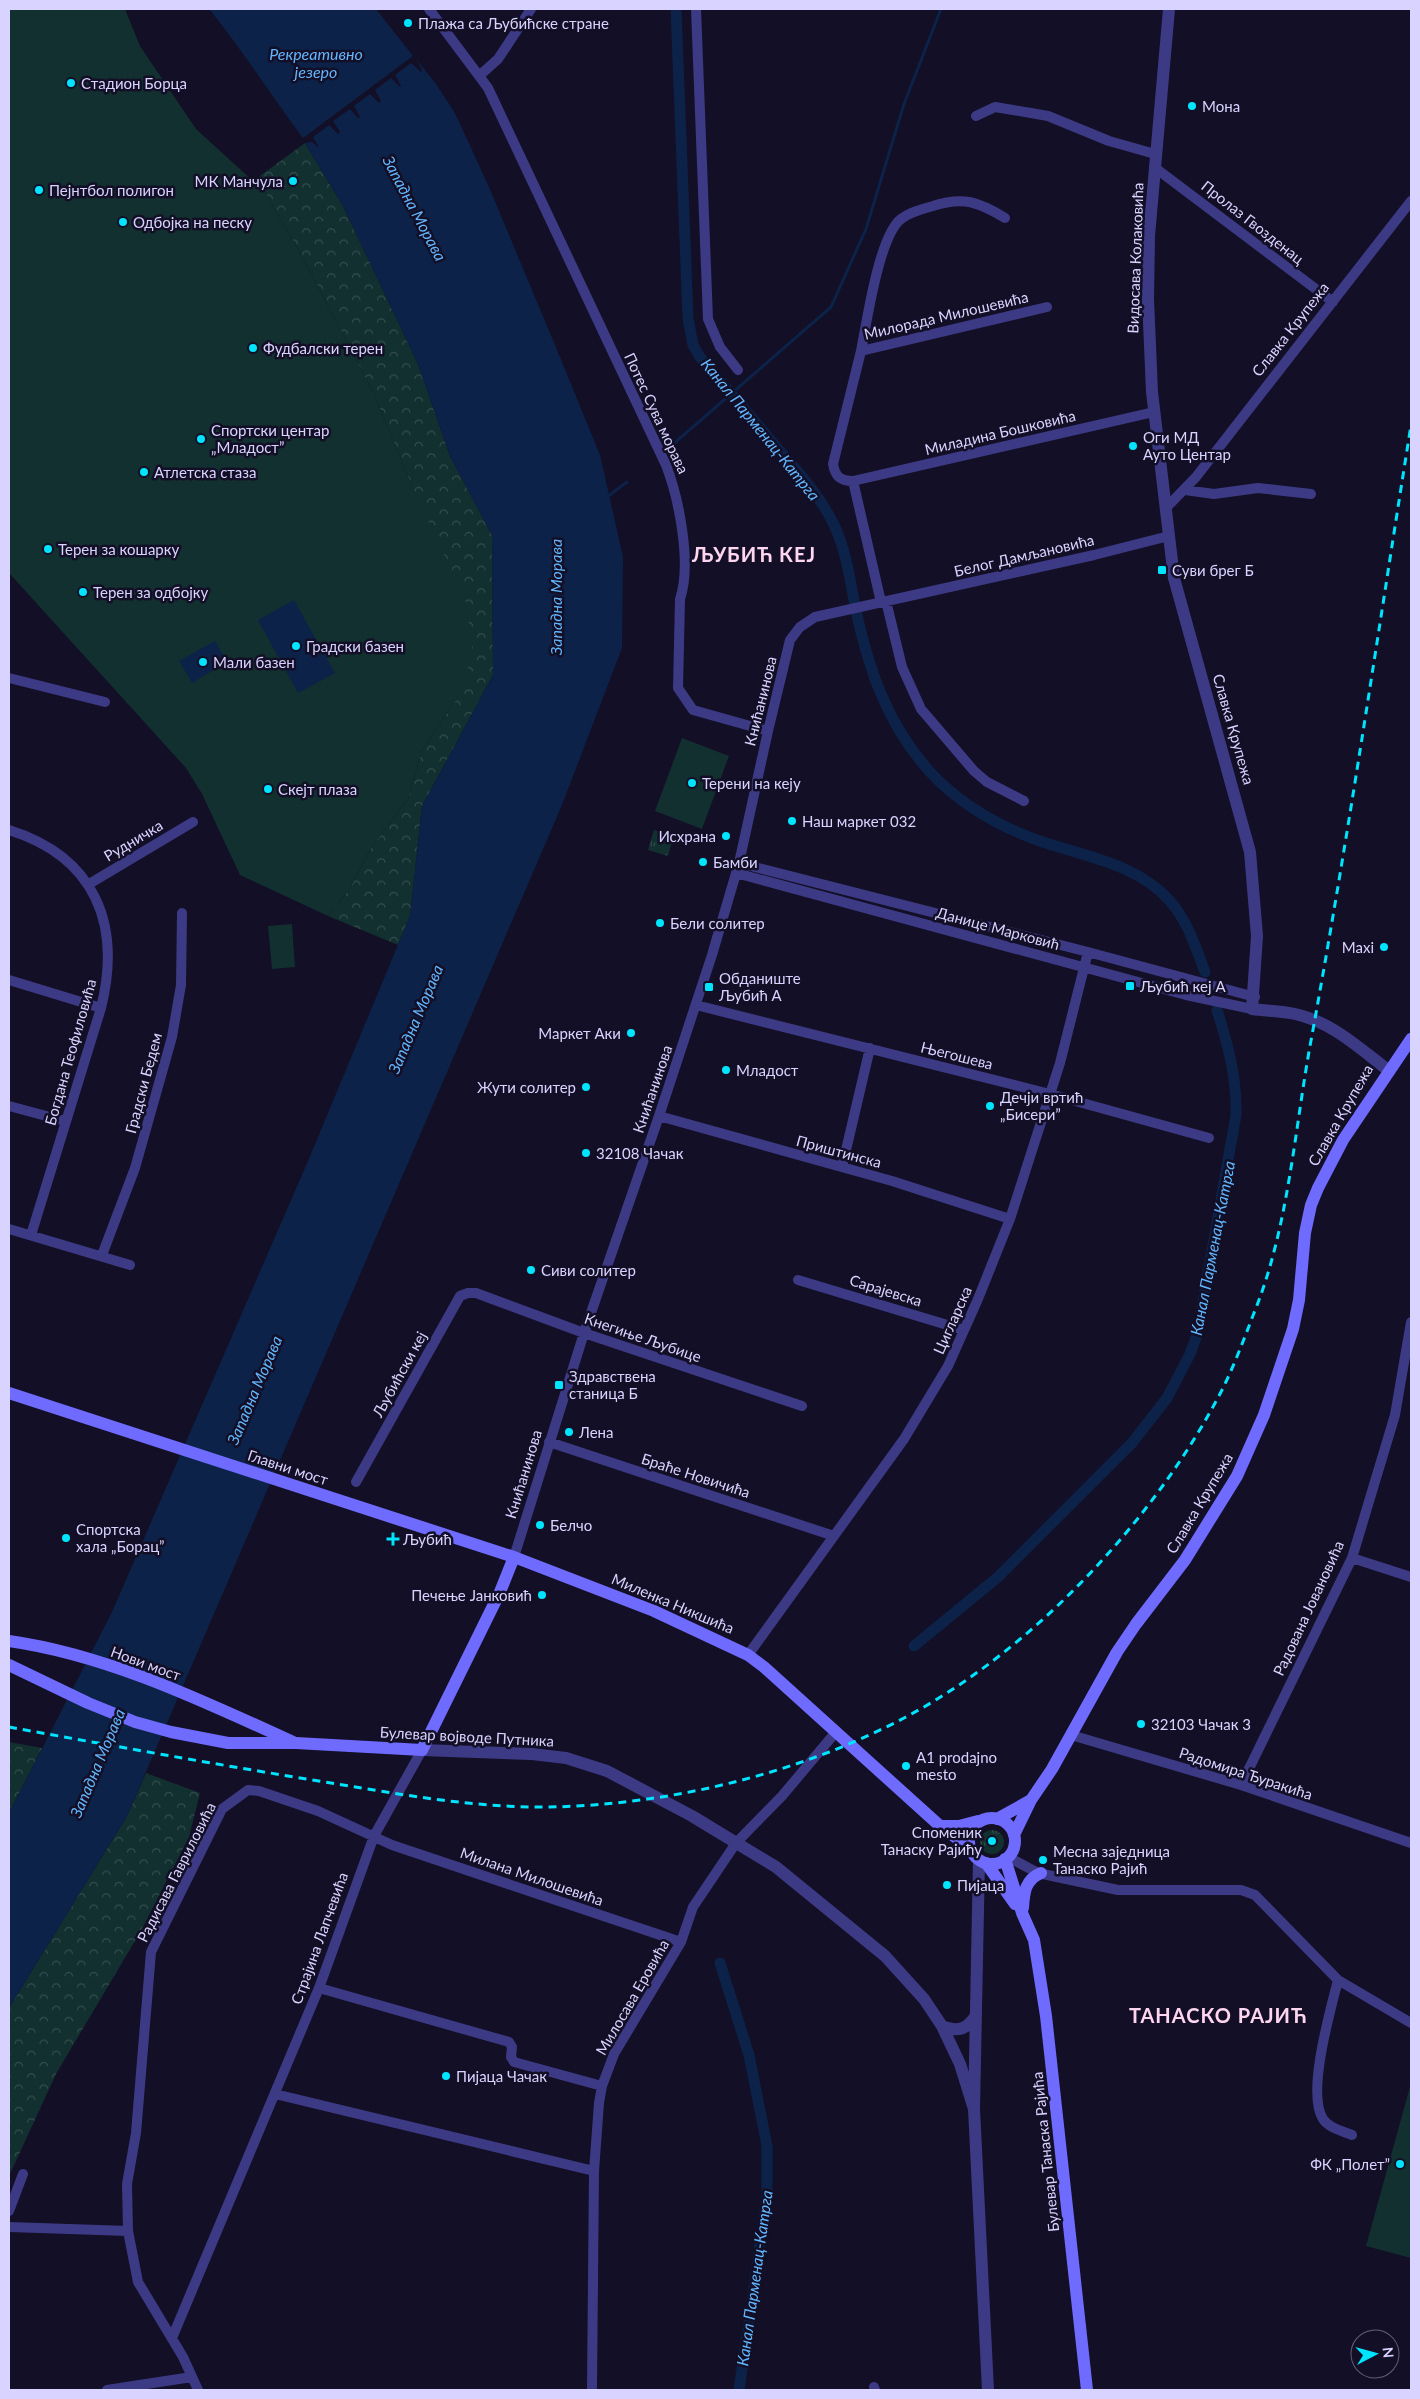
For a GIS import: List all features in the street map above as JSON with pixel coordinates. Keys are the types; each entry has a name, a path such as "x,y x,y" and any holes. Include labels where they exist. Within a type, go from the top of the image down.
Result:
{"main road":[{"path":"1388,1070 1411,1039"},
{"name":"Славка Крупежа","path":"1014,1834 1031,1800 1071,1736 1120,1647 1185,1560 1240,1471 1264,1415 1293,1329 1305,1234 1311,1205 1332,1158 1388,1070"},
{"name":"Главни мост","path":"9,1393 341,1501"},
{"name":"Миленка Никшића","path":"341,1501 514,1557 654,1611 748,1655 764,1667 835,1734 940,1826 970,1848"},
{"name":"Страјина Лапчевића","path":"422,1750 496,1600 514,1557"},
{"name":"Нови мост","path":"9,1641 54,1650 130,1672 266,1730"},
{"name":"Булевар војводе Путника","path":"9,1665 53,1688 135,1722 170,1732 228,1743 296,1743 422,1750"},
{"name":"Булевар војводе Путника","path":"266,1730 296,1743"},
{"path":"940,1826 959,1826 997,1818 1031,1800"},
{"path":"982,1861 992,1864 1006,1858 1014,1846 1014,1834 1004,1822 997,1818"},
{"path":"981,1821 972,1829 969,1835 970,1848 1022,1913"},
{"path":"1006,1858 1022,1913"},
{"path":"1022,1913 1026,1886 1030,1879 1041,1873"},
{"name":"Булевар Танаска Рајића","path":"1022,1913 1034,1940 1046,2016 1087,2390"}],"street":[{"name":"Потес Сува морава","path":"429,9 488,88 664,460 674,486 683,550 678,688 693,710 768,732"},
{"path":"479,76 498,59 531,9"},
{"path":"696,9 708,319 720,347 738,370"},
{"name":"Видосава Колаковића","path":"1166,508 1154,412 1148,299 1150,209 1169,9"},
{"path":"976,116 995,107 1048,116 1155,160"},
{"name":"Пролаз Гвозденац","path":"1155,160 1333,302"},
{"path":"1005,218 984,205 961,200 912,213 900,220 890,233 879,264 860,355 833,464 837,477 843,481 852,481 902,667 921,709 974,771 987,782 1024,801"},
{"name":"Славка Крупежа","path":"1388,1070 1339,1033 1322,1023 1253,1003 1256,914 1250,852 1182,614 1172,562 1166,508 1184,490 1411,200"},
{"name":"Милорада Милошевића","path":"860,355 1048,306"},
{"name":"Миладина Бошковића","path":"852,481 1154,412"},
{"path":"1184,490 1214,494 1258,488 1311,494"},
{"name":"Белог Дамљановића","path":"800,627 815,617 1169,536"},
{"name":"Книћанинова","path":"514,1557 584,1333 660,1116 696,1005 738,868 790,640 800,627"},
{"path":"9,678 105,702"},
{"name":"Рудничка","path":"89,884 193,822"},
{"name":"Богдана Теофиловића","path":"9,830 52,848 69,861 89,884 101,909 107,931 109,956 108,982 101,1008 31,1235"},
{"name":"Данице Марковић","path":"738,868 1088,952 1253,1003"},
{"name":"Данице Марковић","path":"738,868 1085,968 1186,994 1253,1003"},
{"name":"Градски Бедем","path":"102,1255 135,1168 172,1036 181,986 182,913"},
{"name":"Цигларска","path":"748,1655 904,1439 948,1366 1010,1219 1050,1094 1088,952"},
{"path":"9,980 101,1008"},
{"name":"Његошева","path":"696,1005 1050,1094 1209,1138"},
{"path":"842,1167 870,1048"},
{"path":"9,1106 65,1121"},
{"name":"Приштинска","path":"660,1116 892,1181 1010,1219"},
{"path":"9,1229 102,1255 130,1265"},
{"name":"Сарајевска","path":"798,1280 964,1330"},
{"name":"Кнегиње Љубице","path":"476,1293 584,1333 802,1406"},
{"name":"Љубићски кеј","path":"356,1482 460,1296 476,1293"},
{"name":"Радована Јовановића","path":"1241,1785 1352,1558 1395,1416 1411,1322"},
{"name":"Браће Новичића","path":"549,1442 834,1536"},
{"path":"1352,1558 1411,1577"},
{"name":"Милосава Еровића","path":"592,2388 594,2171 602,2086 614,2054 681,1942 693,1907 736,1843 782,1796 835,1734"},
{"name":"Радомира Ђуракића","path":"1071,1736 1241,1785 1411,1843"},
{"name":"Страјина Лапчевића","path":"172,2338 319,1988 374,1836 422,1750"},
{"name":"Булевар војводе Путника","path":"422,1750 532,1754 566,1758 607,1771 692,1816 795,1881 885,1956 924,1999 942,2026 960,2064 974,2109"},
{"name":"Радисава Гавриловића","path":"198,2390 172,2338 153,2311 138,2282 128,2231 127,2184 136,2133 151,1952 222,1809 248,1790 259,1791 318,1811 374,1836"},
{"name":"Милана Милошевића","path":"374,1836 392,1845 681,1942"},
{"path":"1006,1858 1041,1873 1118,1890 1241,1890 1254,1895 1338,1980 1411,2023"},
{"path":"982,1861 975,2017 974,2109 988,2390"},
{"path":"1338,1980 1324,2035 1318,2080 1318,2104 1321,2115 1329,2125 1352,2135"},
{"path":"319,1988 509,2042 512,2047 511,2057 514,2062 602,2086"},
{"path":"942,2026 952,2030 961,2030 969,2025 975,2017"},
{"path":"274,2094 594,2171"},
{"path":"9,2211 23,2174"},
{"path":"9,2227 128,2231"},
{"path":"107,2390 192,2377"}],"green space":[{"name":"Спортски центар „Младост”","path":"9,9 125,9 140,46 196,129 264,191 301,254 374,394 411,484 466,603 473,653 458,697 422,750 408,799 372,846 350,888 328,916 240,875 202,794 186,768 9,573"},
{"path":"305,143 343,206 418,364 450,456 492,535 493,675 422,806 410,916 398,945 328,916 350,888 372,846 408,799 422,750 458,697 411,484 374,394 301,254 264,191 253,181"},
{"name":"Терени на кеју","path":"682,738 729,756 702,829 655,811"},
{"path":"654,830 674,835 668,856 648,850"},
{"path":"292,924 295,967 272,969 268,926"},
{"path":"9,1742 42,1748 9,1813"},
{"path":"146,1773 200,1793 189,1837 142,1929 56,2074 9,2176 9,2008 127,1816"},
{"path":"992,1830 1000,1834 1004,1842 1000,1850 992,1854 984,1850 980,1842 984,1834"},
{"name":"ФК „Полет”","path":"1411,2083 1411,2258 1366,2246"}],"water":[{"name":"Рекреативно језеро","path":"209,9 376,9 413,56 303,138"},
{"name":"Западна Морава","path":"416,59 436,84 455,113 489,187 600,455 623,557 622,648 562,805 127,1816 9,2008 9,1813 112,1612 308,1161 410,916 422,806 493,675 492,535 450,456 418,364 343,206 305,143 312,142 319,148 313,137 329,125 338,134 340,132 333,121 350,109 358,118 360,117 354,106 370,94 379,103 381,101 375,90 391,78 400,87 395,75 411,63 421,72 422,70"},
{"name":"Градски базен","path":"294,600 335,673 298,693 258,620"},
{"name":"Мали базен","path":"215,641 227,662 192,683 179,661"}],"waterway":[{"name":"Канал Парменац-Катрга","path":"676,9 688,318 693,345 700,357 809,486 829,515 845,554 866,652 881,695 891,715 902,735 931,773 966,804 1007,828 1125,869 1156,887 1181,916 1205,972"},
{"path":"671,446 831,307 866,229 904,104 941,9"},
{"path":"607,497 627,482"},
{"name":"Канал Парменац-Катрга","path":"914,1646 998,1577 1132,1443 1167,1398 1190,1354 1197,1335 1236,1115 1235,1088 1231,1062 1217,1010"},
{"name":"Канал Парменац-Катрга","path":"720,1963 749,2055 767,2146 767,2196 739,2390"}],"railway":[{"path":"9,1727 285,1776 464,1803 521,1807 594,1805 686,1793 731,1783 821,1755 863,1738 904,1718 952,1690 999,1656 1044,1619 1126,1533 1162,1487 1194,1439 1231,1371 1266,1281 1289,1181 1304,1080 1350,814 1411,425"}],"place":[{"name":"Плажа са Љубићске стране","path":"408,23"},
{"name":"Стадион Борца","path":"71,83"},
{"name":"Мона","path":"1192,106"},
{"name":"МК Манчула","path":"293,181"},
{"name":"Пејнтбол полигон","path":"39,190"},
{"name":"Одбојка на песку","path":"123,222"},
{"name":"Фудбалски терен","path":"253,348"},
{"name":"Спортски центар „Младост”","path":"201,439"},
{"name":"Оги МД Ауто Центар","path":"1133,446"},
{"name":"Атлетска стаза","path":"144,472"},
{"name":"Терен за кошарку","path":"48,549"},
{"name":"Суви брег Б","path":"1162,570"},
{"name":"Терен за одбојку","path":"83,592"},
{"name":"Градски базен","path":"296,646"},
{"name":"Мали базен","path":"203,662"},
{"name":"Терени на кеју","path":"692,783"},
{"name":"Скејт плаза","path":"268,789"},
{"name":"Наш маркет 032","path":"792,821"},
{"name":"Исхрана","path":"726,836"},
{"name":"Бамби","path":"703,862"},
{"name":"Бели солитер","path":"660,923"},
{"name":"Maxi","path":"1384,947"},
{"name":"Љубић кеј А","path":"1130,986"},
{"name":"Обданиште Љубић А","path":"709,987"},
{"name":"Маркет Аки","path":"631,1033"},
{"name":"Младост","path":"726,1070"},
{"name":"Жути солитер","path":"586,1087"},
{"name":"Дечји вртић „Бисери”","path":"990,1106"},
{"name":"32108 Чачак","path":"586,1153"},
{"name":"Сиви солитер","path":"531,1270"},
{"name":"Здравствена станица Б","path":"559,1385"},
{"name":"Лена","path":"569,1432"},
{"name":"Белчо","path":"540,1525"},
{"name":"Спортска хала „Борац”","path":"66,1538"},
{"name":"Љубић","path":"393,1539"},
{"name":"Печење Јанковић","path":"542,1595"},
{"name":"32103 Чачак 3","path":"1141,1724"},
{"name":"A1 prodajno mesto","path":"906,1766"},
{"name":"Споменик Танаску Рајићу","path":"992,1841"},
{"name":"Месна заједница Танаско Рајић","path":"1043,1860"},
{"name":"Пијаца","path":"947,1885"},
{"name":"Пијаца Чачак","path":"446,2076"},
{"name":"ФК „Полет”","path":"1400,2164"}],"district":[{"name":"ЉУБИЋ КЕЈ","path":"754,554"},
{"name":"ТАНАСКО РАЈИЋ","path":"1218,2015"}]}
